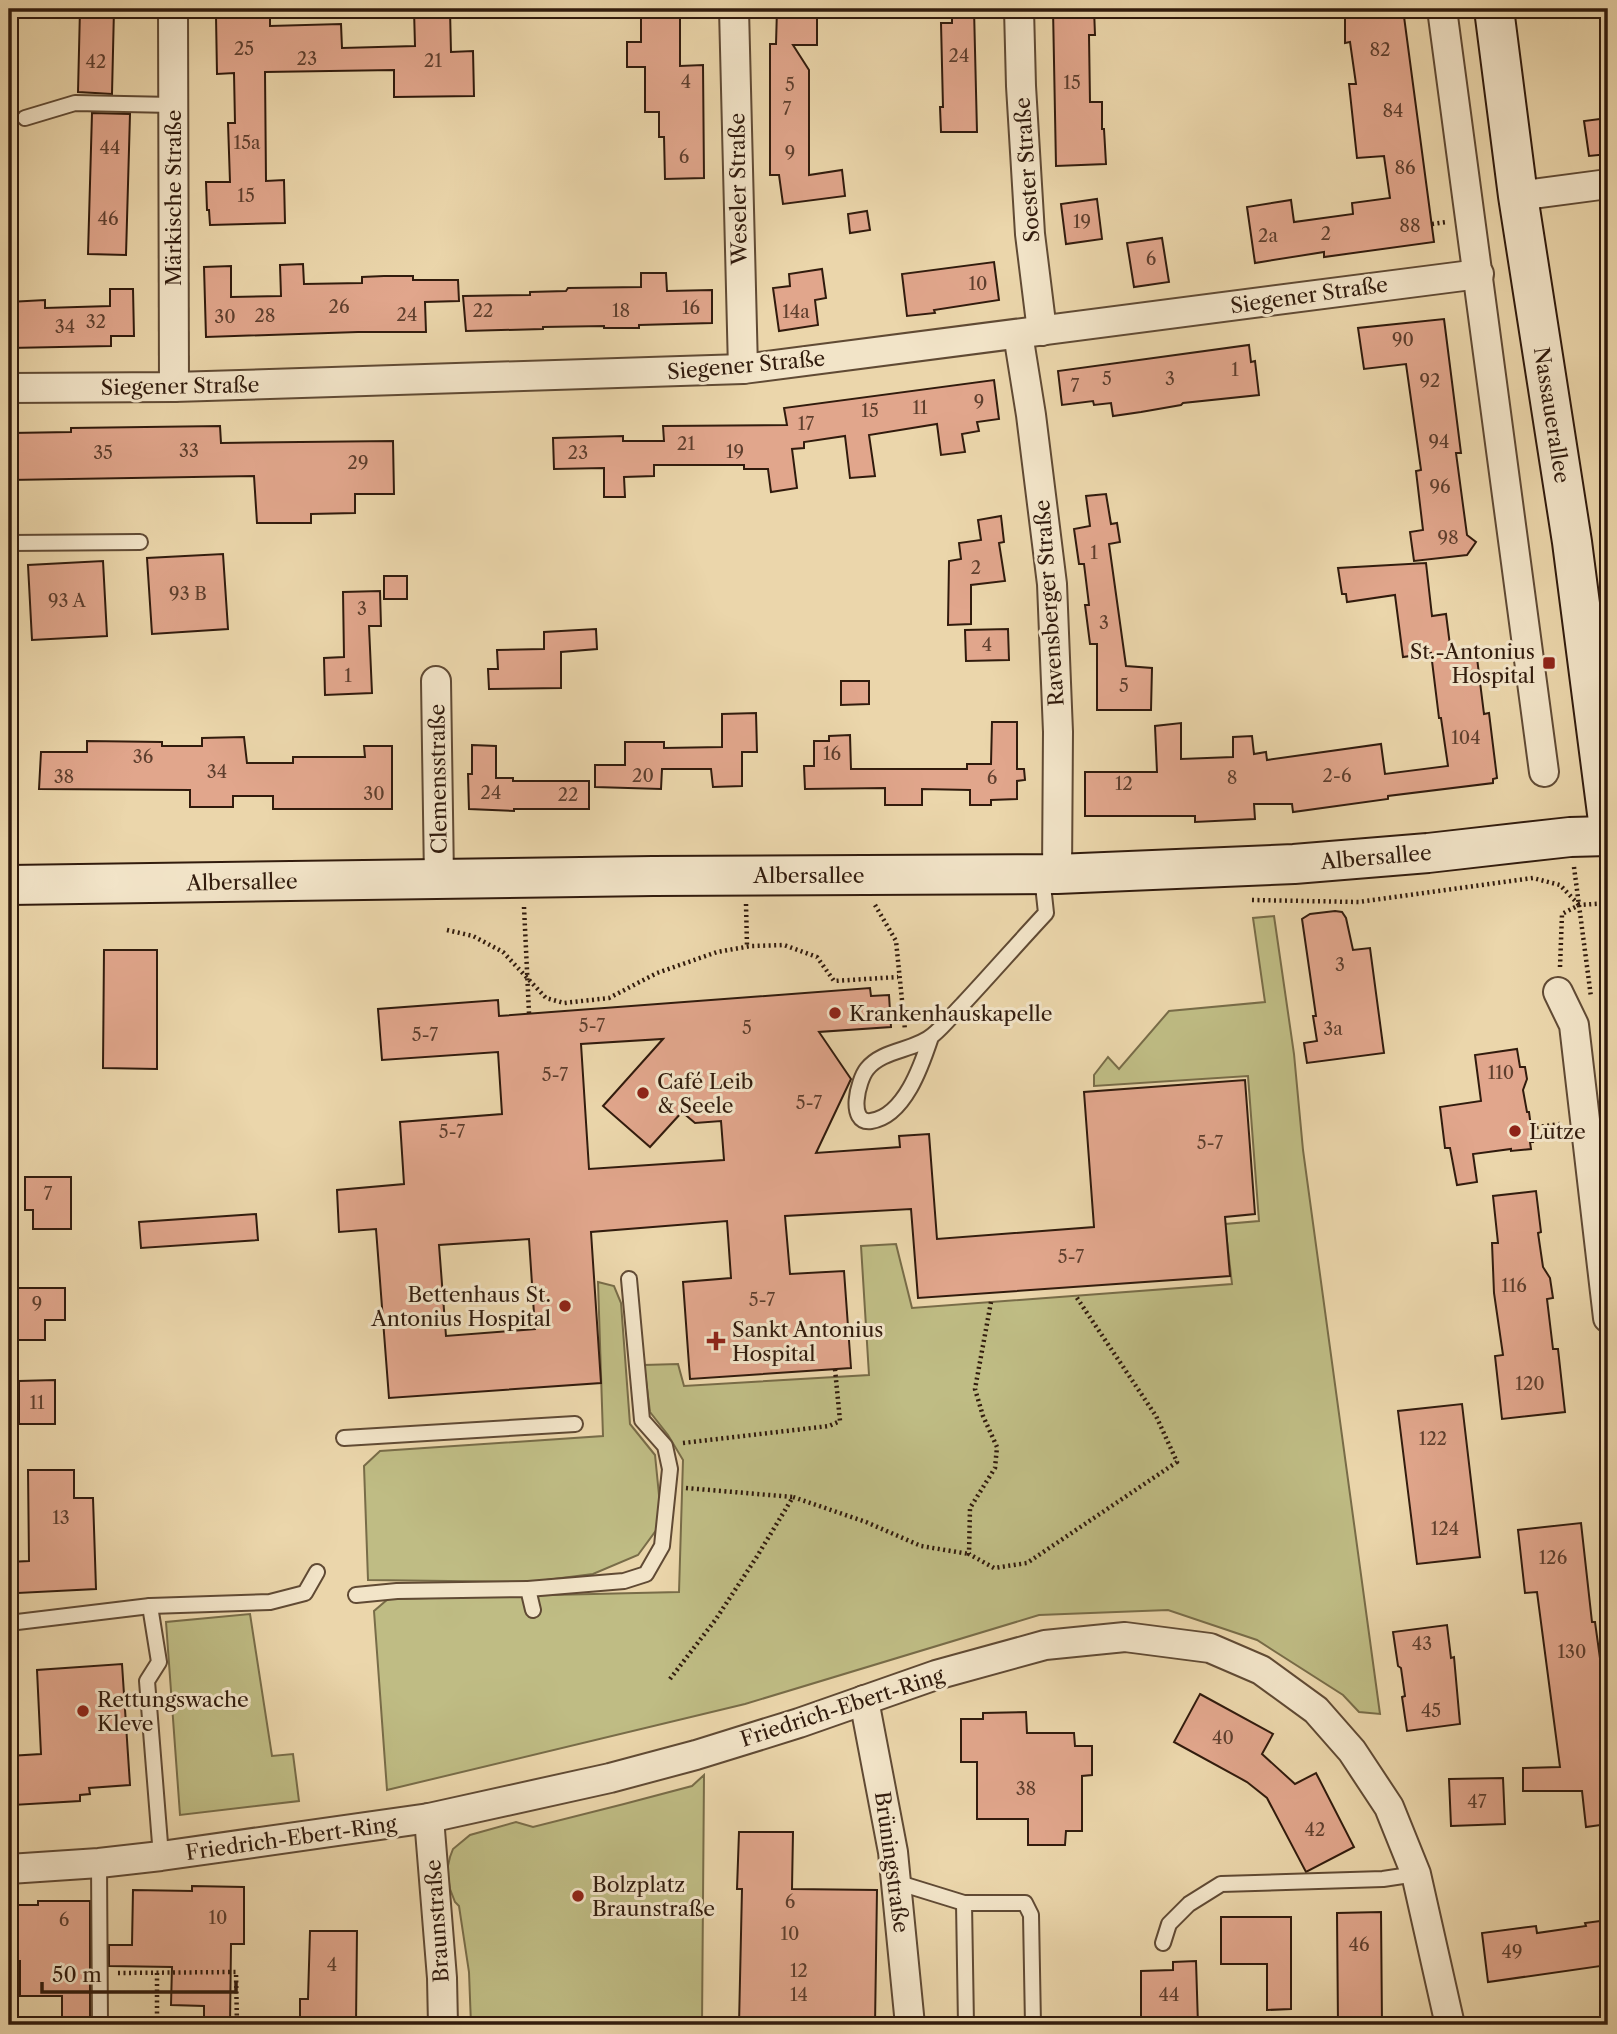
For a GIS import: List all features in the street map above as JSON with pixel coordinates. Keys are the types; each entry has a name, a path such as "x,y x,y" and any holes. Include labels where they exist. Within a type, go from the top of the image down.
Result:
{"street":[{"name":"Märkische Straße","path":"173,9 174,387"},
{"name":"Weseler Straße","path":"734,9 743,369"},
{"name":"Soester Straße","path":"1019,9 1030,234 1030,332"},
{"path":"1442,9 1544,772"},
{"name":"Nassauerallee","path":"1494,9 1518,196 1572,542 1608,821"},
{"path":"1518,196 1608,184"},
{"name":"Siegener Straße","path":"9,388 174,387 743,369 1479,274"},
{"name":"Ravensberger Straße","path":"1030,332 1031,415 1052,584 1058,732 1050,874"},
{"name":"Clemensstraße","path":"436,681 439,878"},
{"name":"Albersallee","path":"9,885 439,878 1050,874 1294,864 1570,837 1608,836"},
{"path":"1558,992 1574,1025 1608,1318"},
{"name":"Friedrich-Ebert-Ring","path":"9,1869 161,1856 429,1818 696,1755 936,1675 1045,1645 1125,1637 1210,1648 1261,1670 1316,1710 1352,1751 1389,1807 1416,1874 1450,2025"},
{"name":"Brüningstraße","path":"864,1700 893,1852 910,2025"},
{"name":"Braunstraße","path":"429,1818 442,1978 443,2025"}],"lane":[{"path":"25,118 75,103 173,105"},
{"path":"9,543 140,542"},
{"path":"931,1037 922,1065 902,1101 894,1110 877,1120 867,1122 860,1118 856,1112 864,1073 884,1056 931,1037 993,972 1046,913 1050,874"},
{"path":"356,1595 397,1591 528,1589 624,1581 646,1574 662,1546 670,1469 665,1446 642,1420 629,1279"},
{"path":"344,1438 575,1424"},
{"path":"9,1623 150,1606 270,1602 305,1592 317,1572"},
{"path":"528,1589 533,1610"},
{"path":"150,1606 159,1662 147,1681 161,1856"},
{"path":"99,1863 100,2025"},
{"path":"1163,1943 1169,1924 1189,1904 1222,1884 1383,1879 1416,1874"},
{"path":"897,1882 964,1903 1025,1903 1031,1914 1033,2025"},
{"path":"964,1903 966,2025"}],"path":[{"path":"1573,860 1579,905"},
{"path":"745,876 747,946"},
{"path":"870,897 896,941 907,1048"},
{"path":"524,899 529,1013"},
{"path":"1558,992 1562,914 1579,905 1608,903"},
{"path":"447,930 473,936 503,952 545,998 564,1003 609,998 657,973 717,952 747,946 784,945 817,957 834,981 898,977"},
{"path":"668,1487 793,1497 866,1522 921,1546 969,1554 994,1568 1027,1563 1177,1462 1156,1416 1075,1295"},
{"path":"969,1554 970,1508 995,1468 997,1447 975,1389 991,1302"},
{"path":"665,1446 829,1426 840,1422 835,1369"},
{"path":"670,1679 716,1619 793,1497"},
{"path":"100,1973 236,1972 237,2025"},
{"path":"157,1973 157,2025"}],"shaded area":[{"path":"1274,916 1380,1714 1359,1712 1343,1695 1257,1640 1168,1610 1039,1615 745,1704 387,1790 374,1611 388,1599 679,1592 683,1460 650,1412 644,1365 678,1364 684,1386 869,1375 861,1246 896,1244 912,1308 1232,1284 1225,1224 1259,1221 1248,1076 1094,1086 1094,1075 1108,1057 1119,1069 1169,1011 1265,1002 1253,918"},
{"path":"598,1282 614,1286 621,1303 630,1424 655,1455 660,1505 657,1529 638,1555 593,1574 530,1582 368,1580 364,1466 380,1451 603,1436"},
{"path":"250,1614 272,1756 293,1754 299,1801 180,1815 166,1622"},
{"name":"Bolzplatz Braunstraße","path":"704,1775 702,2025 471,2025 469,1972 459,1906 450,1889 447,1870 453,1849 470,1835 516,1822 533,1827 624,1804 692,1786"}],"building":[{"path":"80,9 114,9 112,94 78,92"},
{"path":"641,9 680,9 680,66 703,65 704,178 665,179 664,137 659,137 659,112 645,112 645,67 627,67 627,42 641,42"},
{"path":"777,9 817,9 817,45 793,45 809,70 809,175 842,170 845,196 783,204 779,175 770,175 770,44 776,44"},
{"path":"952,9 974,9 977,132 941,132 941,23 952,23"},
{"path":"1053,9 1094,9 1095,35 1089,35 1090,102 1102,102 1106,164 1056,166"},
{"path":"1345,9 1403,9 1434,242 1324,257 1324,252 1255,263 1247,207 1291,200 1294,222 1353,214 1352,203 1390,198 1384,156 1357,158 1349,84 1356,84 1350,42 1345,43"},
{"path":"414,10 450,10 451,52 473,51 474,96 394,97 394,70 265,72 266,181 284,180 285,223 210,225 206,182 230,182 228,123 235,123 234,73 217,74 216,16 270,15 270,26 341,24 342,48 415,46"},
{"path":"92,113 130,114 126,255 88,254"},
{"path":"1608,118 1608,154 1589,156 1584,121"},
{"path":"1097,199 1102,239 1066,244 1061,204"},
{"path":"867,211 870,230 850,233 848,214"},
{"path":"1162,238 1169,282 1134,287 1127,243"},
{"path":"994,262 999,300 907,316 902,274"},
{"path":"303,264 304,284 362,283 362,277 384,276 413,276 413,280 458,280 459,301 425,302 426,332 206,337 204,267 231,266 231,297 281,296 280,265"},
{"path":"822,269 826,298 815,300 818,325 779,331 773,288 790,286 789,274"},
{"path":"641,273 666,273 667,291 712,290 712,323 639,325 639,328 543,327 466,331 463,296 530,295 530,292 566,291 568,288 641,287"},
{"path":"110,289 133,289 134,336 111,336 111,346 9,348 9,302 45,300 45,308 110,306"},
{"path":"1444,319 1461,453 1456,453 1467,535 1476,542 1467,555 1414,561 1410,532 1423,530 1416,471 1421,470 1406,364 1364,369 1358,328"},
{"path":"1249,345 1251,362 1255,361 1259,395 1183,403 1113,416 1111,403 1094,405 1093,401 1062,405 1058,371"},
{"path":"994,380 999,419 977,422 979,431 962,434 965,452 941,455 937,424 869,435 875,476 850,478 845,436 804,442 804,448 792,449 797,488 771,492 768,469 744,469 744,465 654,465 654,476 624,477 625,497 604,497 604,468 554,469 553,438 623,436 623,441 664,441 663,426 787,425 784,408"},
{"path":"220,426 221,443 393,441 394,494 355,494 355,513 311,514 311,523 257,523 254,476 9,480 11,433 71,432 71,428"},
{"path":"1106,494 1111,524 1117,523 1120,542 1109,544 1126,666 1152,668 1151,710 1097,710 1097,644 1090,644 1084,564 1079,564 1074,529 1090,526 1086,496"},
{"path":"1001,516 1004,542 999,543 1005,581 971,585 971,624 948,625 949,561 961,559 959,543 981,540 978,520"},
{"path":"223,554 228,629 152,634 147,558"},
{"path":"103,561 107,636 32,640 28,565"},
{"path":"1426,563 1432,616 1446,614 1451,653 1476,650 1484,714 1489,713 1497,778 1493,779 1493,783 1388,796 1388,799 1293,812 1292,804 1254,804 1255,819 1195,822 1195,816 1085,816 1085,772 1157,772 1155,726 1181,723 1181,759 1233,757 1233,737 1252,736 1254,754 1266,752 1267,760 1381,744 1385,774 1448,766 1431,653 1403,657 1395,595 1347,602 1346,594 1342,594 1338,568"},
{"path":"384,576 407,576 407,599 384,599"},
{"path":"380,591 381,626 369,626 372,693 325,695 324,658 344,657 343,592"},
{"path":"596,629 597,649 561,652 561,688 489,689 488,669 498,669 497,650 544,649 544,632"},
{"path":"1008,629 1009,660 966,661 965,630"},
{"path":"841,681 869,681 869,704 841,705"},
{"path":"756,713 757,752 742,752 742,786 713,787 711,769 662,769 661,789 595,787 595,765 625,765 625,742 664,742 664,748 722,747 722,714"},
{"path":"992,722 1017,722 1017,769 1024,769 1025,780 1017,781 1017,799 991,800 991,805 970,805 970,790 922,789 922,805 885,805 885,788 805,789 804,766 814,766 814,741 829,741 829,736 850,735 851,769 967,769 967,764 991,764"},
{"path":"244,737 247,763 293,763 293,757 365,757 364,746 392,746 392,809 273,809 273,796 233,796 233,807 190,807 190,790 39,789 41,752 87,752 87,741 162,742 162,746 202,746 202,738"},
{"path":"472,745 496,746 496,778 513,778 513,781 589,781 589,809 469,809 468,774 472,774"},
{"path":"1342,912 1346,918 1353,950 1370,948 1384,1053 1307,1063 1304,1043 1317,1041 1302,919 1310,914"},
{"path":"104,950 157,950 157,1069 103,1068"},
{"path":"870,988 871,996 889,995 891,1027 819,1032 851,1079 816,1153 900,1147 899,1136 929,1134 937,1239 1094,1227 1084,1092 1245,1080 1255,1214 1225,1217 1230,1276 918,1298 911,1209 785,1216 790,1274 844,1271 851,1368 690,1379 683,1282 731,1278 727,1221 591,1232 601,1383 389,1398 376,1229 339,1232 337,1190 404,1184 400,1122 502,1114 498,1052 382,1060 378,1009 498,1000 499,1016","holes":["663,1039 603,1106 650,1147 682,1112 695,1123 721,1121 724,1160 589,1169 581,1044","529,1239 535,1329 446,1336 439,1245"]},
{"path":"1517,1049 1520,1067 1525,1067 1527,1079 1523,1090 1529,1112 1533,1142 1530,1142 1531,1149 1473,1154 1477,1182 1457,1185 1450,1148 1445,1148 1440,1107 1481,1101 1475,1055"},
{"path":"25,1177 71,1177 71,1229 33,1229 33,1210 25,1210"},
{"path":"1536,1191 1543,1267 1550,1278 1553,1298 1547,1299 1553,1349 1558,1349 1565,1412 1502,1419 1495,1356 1503,1355 1494,1293 1492,1243 1498,1243 1493,1196"},
{"path":"256,1214 258,1240 141,1248 139,1222"},
{"path":"10,1288 65,1288 65,1320 45,1320 45,1340 10,1340"},
{"path":"55,1380 55,1424 19,1424 19,1381"},
{"path":"1462,1404 1480,1557 1417,1564 1398,1411"},
{"path":"28,1470 74,1470 74,1498 93,1498 96,1589 18,1593 18,1588 9,1588 9,1562 29,1561"},
{"path":"1581,1523 1592,1622 1595,1622 1608,1716 1608,1824 1586,1827 1582,1791 1523,1791 1523,1768 1560,1767 1537,1592 1525,1593 1518,1530"},
{"path":"1447,1625 1451,1658 1454,1657 1460,1724 1407,1731 1402,1697 1405,1696 1393,1632"},
{"name":"Rettungswache Kleve","path":"122,1664 130,1785 89,1788 90,1794 80,1795 80,1801 13,1805 13,1801 9,1801 9,1756 41,1754 37,1670"},
{"path":"1200,1694 1273,1734 1262,1754 1295,1784 1316,1773 1354,1847 1306,1872 1267,1798 1247,1782 1174,1742"},
{"path":"1026,1712 1027,1733 1074,1733 1075,1746 1092,1746 1092,1775 1082,1776 1082,1831 1066,1831 1065,1845 1028,1845 1028,1819 977,1819 977,1762 961,1762 961,1719 983,1719 983,1713"},
{"path":"1503,1778 1505,1824 1451,1826 1449,1779"},
{"path":"739,1832 793,1832 792,1889 877,1890 875,2025 739,2025 742,1889 737,1889"},
{"path":"192,1886 244,1887 244,1944 231,1944 230,2025 204,2025 204,2006 171,2005 172,1967 109,1966 109,1945 132,1945 133,1890 192,1891"},
{"path":"38,1901 90,1901 90,2025 62,2025 62,1996 20,1996 17,1940 9,1940 9,1905 38,1905"},
{"path":"1381,1912 1382,2025 1338,2025 1337,1913"},
{"path":"1221,1917 1291,1917 1291,2009 1267,2010 1267,1964 1221,1964"},
{"path":"1608,1920 1608,1965 1488,1982 1482,1933 1536,1926 1537,1933"},
{"path":"310,1931 357,1931 356,2025 300,2025 300,1999 308,1999"},
{"path":"1196,1961 1198,2025 1141,2025 1141,1971 1173,1970 1173,1962"}],"place":[{"name":"St.-Antonius Hospital","path":"1549,663"},
{"name":"Krankenhauskapelle","path":"835,1013"},
{"name":"Café Leib & Seele","path":"643,1093"},
{"name":"Lutze","path":"1515,1131"},
{"name":"Bettenhaus St. Antonius Hospital","path":"565,1306"},
{"name":"Sankt Antonius Hospital","path":"716,1341"},
{"name":"Rettungswache Kleve","path":"83,1711"},
{"name":"Bolzplatz Braunstraße","path":"578,1896"}]}
